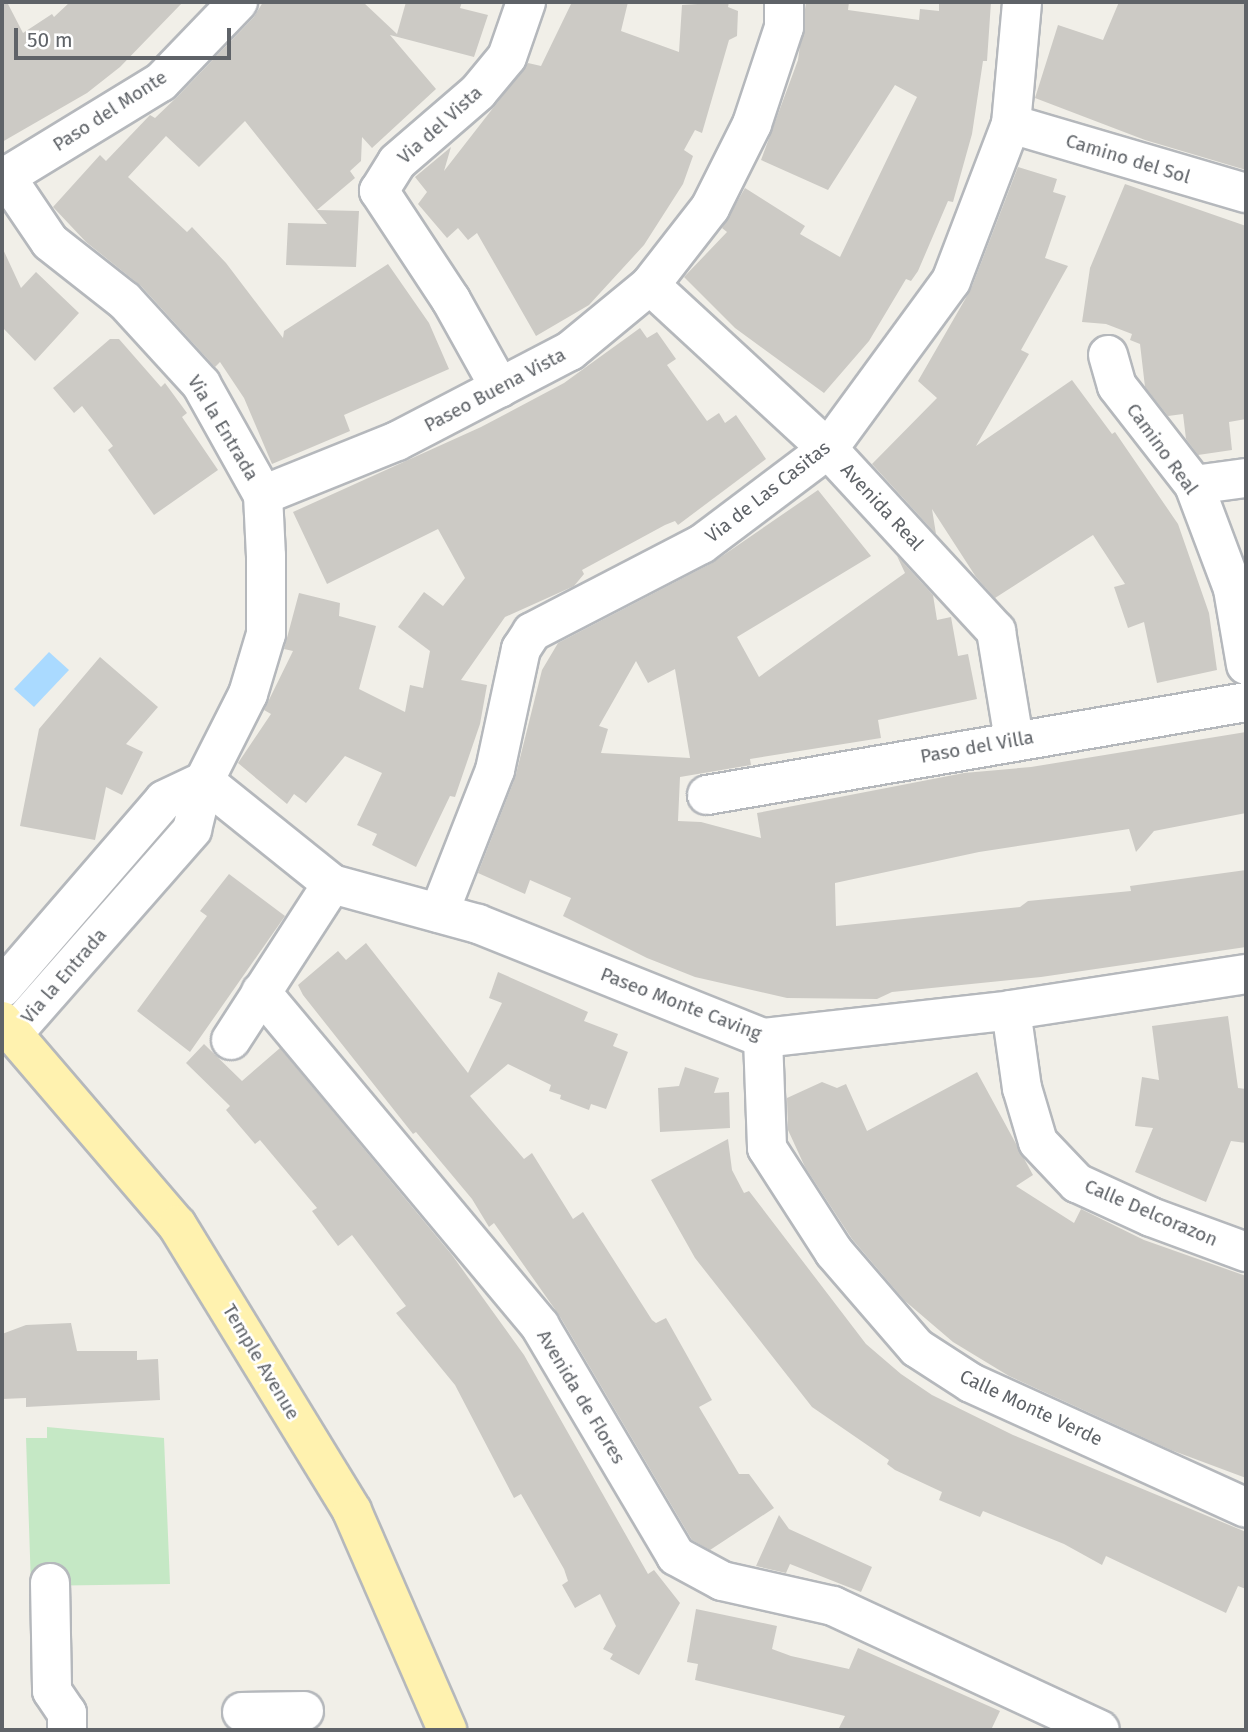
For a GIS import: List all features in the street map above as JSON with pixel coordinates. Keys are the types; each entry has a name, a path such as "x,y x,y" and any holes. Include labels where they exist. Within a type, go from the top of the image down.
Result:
{"main road":[{"name":"Temple Avenue","path":"7,1027 177,1225 352,1511 447,1730"}],"lane":[{"name":"Paso del Monte","path":"4,178 161,82 238,2"},
{"name":"Via del Vista","path":"500,388 450,300 379,191 397,162 478,92 507,57 526,2"},
{"name":"Paseo Buena Vista","path":"263,495 397,441 570,351 650,285 710,208 752,124 784,27 784,2"},
{"name":"Via de Las Casitas","path":"439,913 495,770 521,649 532,632 702,544 828,449 951,281 1011,124 1022,2"},
{"name":"Camino del Sol","path":"1011,124 1246,193"},
{"name":"Via la Entrada","path":"4,178 50,242 125,301 201,384 263,495 266,634 248,694 204,781 192,830 7,1027"},
{"name":"Avenida Real","path":"650,285 828,449 996,631 1014,740"},
{"name":"Camino Real","path":"1108,355 1117,386 1194,485 1233,589 1246,665"},
{"path":"1194,485 1246,478"},
{"name":"Paso del Villa","path":"707,795 1246,702"},
{"name":"Via la Entrada","path":"2,988 164,800 204,781"},
{"name":"Paseo Monte Caving","path":"204,781 332,884 478,923 763,1038 1011,1010 1246,974"},
{"path":"232,1040 332,884"},
{"name":"Avenida de Flores","path":"261,992 540,1326 676,1556 722,1581 833,1606 1031,1715 1100,1730"},
{"name":"Calle Delcorazon","path":"1011,1010 1022,1088 1038,1142 1077,1183 1151,1217 1246,1252"},
{"name":"Calle Monte Verde","path":"763,1038 767,1149 834,1252 917,1348 971,1383 1246,1508"},
{"path":"50,1583 52,1691 67,1713 67,1730"},
{"path":"242,1712 304,1712"}],"green space":[{"path":"47,1427 164,1438 170,1584 31,1586 26,1438 47,1438"}],"water":[{"path":"49,652 69,670 34,707 14,689"}],"building":[{"path":"2,2 7,2 23,33 52,14 54,17 70,2 183,2 120,67 87,93 2,142"},
{"path":"263,2 363,2 397,34 406,2 462,2 460,8 488,15 474,57 390,35 436,89 372,148 362,137 361,161 350,171 355,178 317,210 359,211 356,267 286,265 288,223 327,224 245,121 199,167 166,136 128,177 187,232 192,227 226,263 283,338 284,331 388,264 429,323 449,369 344,415 350,431 272,464 244,398 220,362 215,367 141,286 86,242 53,207 100,155 106,161 150,115 155,118 177,97 254,17"},
{"path":"572,2 628,2 621,31 679,52 682,5 729,2 728,7 738,11 737,36 729,40 702,133 695,130 684,150 693,156 683,184 644,245 589,305 536,336 477,233 468,240 458,228 447,238 418,204 427,192 415,177 451,147 444,171 528,63 541,66"},
{"path":"806,2 849,2 848,10 919,20 920,9 939,11 939,2 991,2 987,61 983,61 972,134 953,202 948,201 918,271 911,281 906,279 869,341 824,393 735,328 684,277 727,232 722,228 745,188 805,226 800,234 840,257 917,97 895,85 828,190 761,160 798,60"},
{"path":"1119,2 1246,2 1246,170 1145,140 1035,98 1058,25 1103,40"},
{"path":"1018,167 1057,179 1053,192 1066,196 1045,258 1068,266 1021,350 1029,354 976,446 1072,380 1112,434 1115,432 1178,524 1209,613 1217,670 1157,683 1144,622 1128,628 1114,587 1125,584 1093,535 995,598 976,577 932,509 936,534 872,464 937,398 918,381 971,289"},
{"path":"1125,184 1246,226 1246,419 1229,422 1232,450 1198,455 1186,439 1183,414 1168,416 1145,387 1140,344 1130,340 1132,334 1106,324 1082,322 1090,268"},
{"path":"2,247 21,288 36,272 79,313 35,361 2,327"},
{"path":"640,328 647,338 657,332 676,359 667,365 707,421 719,413 725,423 736,415 766,459 678,525 675,521 665,525 582,570 584,574 574,586 505,617 461,680 487,685 480,724 455,797 450,796 416,867 372,845 377,834 357,825 382,773 345,756 306,803 294,794 287,804 238,763 271,714 264,710 293,651 284,649 299,593 340,603 339,616 376,626 359,689 405,712 410,685 423,688 430,651 398,627 424,592 443,606 465,578 438,529 327,584 293,512 481,427 564,383"},
{"path":"110,339 119,339 161,387 165,383 187,413 182,417 218,470 154,515 108,450 113,446 82,406 74,413 53,388"},
{"path":"818,490 871,556 737,637 759,677 905,573 897,556 933,595 937,620 951,617 958,656 968,654 977,699 878,720 881,738 750,759 751,765 680,777 678,821 701,822 761,838 757,813 964,773 1031,767 1246,732 1246,813 1154,831 1136,852 1129,829 979,852 835,883 836,926 1020,907 1028,901 1131,891 1130,886 1246,870 1246,947 1041,977 892,992 877,999 787,998 695,977 647,958 563,916 571,898 530,880 525,894 478,873 515,778 542,670 558,643 712,563","holes":["636,661 648,683 675,669 690,758 601,753 608,729 599,726"]},
{"path":"100,657 158,707 126,744 143,752 122,795 106,787 95,840 20,826 39,729"},
{"path":"229,874 285,916 190,1052 137,1011 207,916 200,911"},
{"path":"366,943 468,1073 502,1003 489,998 498,972 588,1012 584,1021 618,1034 613,1046 628,1052 606,1109 591,1104 589,1110 560,1099 561,1095 549,1091 551,1085 508,1064 470,1096 524,1159 532,1153 573,1219 583,1212 652,1320 656,1323 666,1318 712,1400 699,1407 739,1474 749,1474 774,1508 710,1550 692,1540 559,1315 494,1223 489,1227 472,1199 416,1132 413,1134 303,995 298,985 338,951 346,960"},
{"path":"1228,1016 1238,1088 1246,1089 1246,1143 1231,1141 1206,1202 1135,1172 1153,1128 1135,1126 1142,1077 1159,1080 1152,1026"},
{"path":"204,1044 242,1081 280,1048 452,1255 524,1355 648,1574 654,1570 680,1603 639,1675 610,1659 613,1654 603,1649 616,1626 600,1594 575,1608 562,1585 568,1581 564,1569 521,1494 514,1498 455,1385 396,1313 406,1306 352,1235 338,1246 312,1211 317,1208 260,1140 255,1144 226,1110 230,1106 186,1063"},
{"path":"685,1067 719,1078 714,1093 729,1092 730,1128 660,1132 658,1088 679,1086"},
{"path":"977,1072 1033,1175 1016,1186 1074,1223 1081,1209 1144,1240 1246,1276 1246,1478 1171,1450 1009,1376 953,1342 905,1301 852,1239 805,1167 788,1130 787,1098 822,1082 837,1088 846,1084 867,1131"},
{"path":"728,1139 732,1170 744,1193 749,1191 866,1344 901,1374 932,1395 1013,1435 1246,1532 1246,1589 1238,1586 1226,1613 1106,1556 1102,1565 1064,1544 983,1511 980,1517 939,1500 942,1492 895,1470 887,1464 889,1460 812,1407 695,1258 651,1180"},
{"path":"71,1323 77,1351 137,1351 137,1360 158,1359 160,1400 26,1407 26,1398 2,1399 2,1334 26,1325"},
{"path":"779,1515 789,1529 872,1567 861,1592 790,1564 786,1573 756,1566"},
{"path":"696,1609 777,1626 772,1649 791,1656 849,1669 858,1648 1000,1711 991,1730 838,1730 845,1716 695,1680 698,1664 687,1662"}]}
